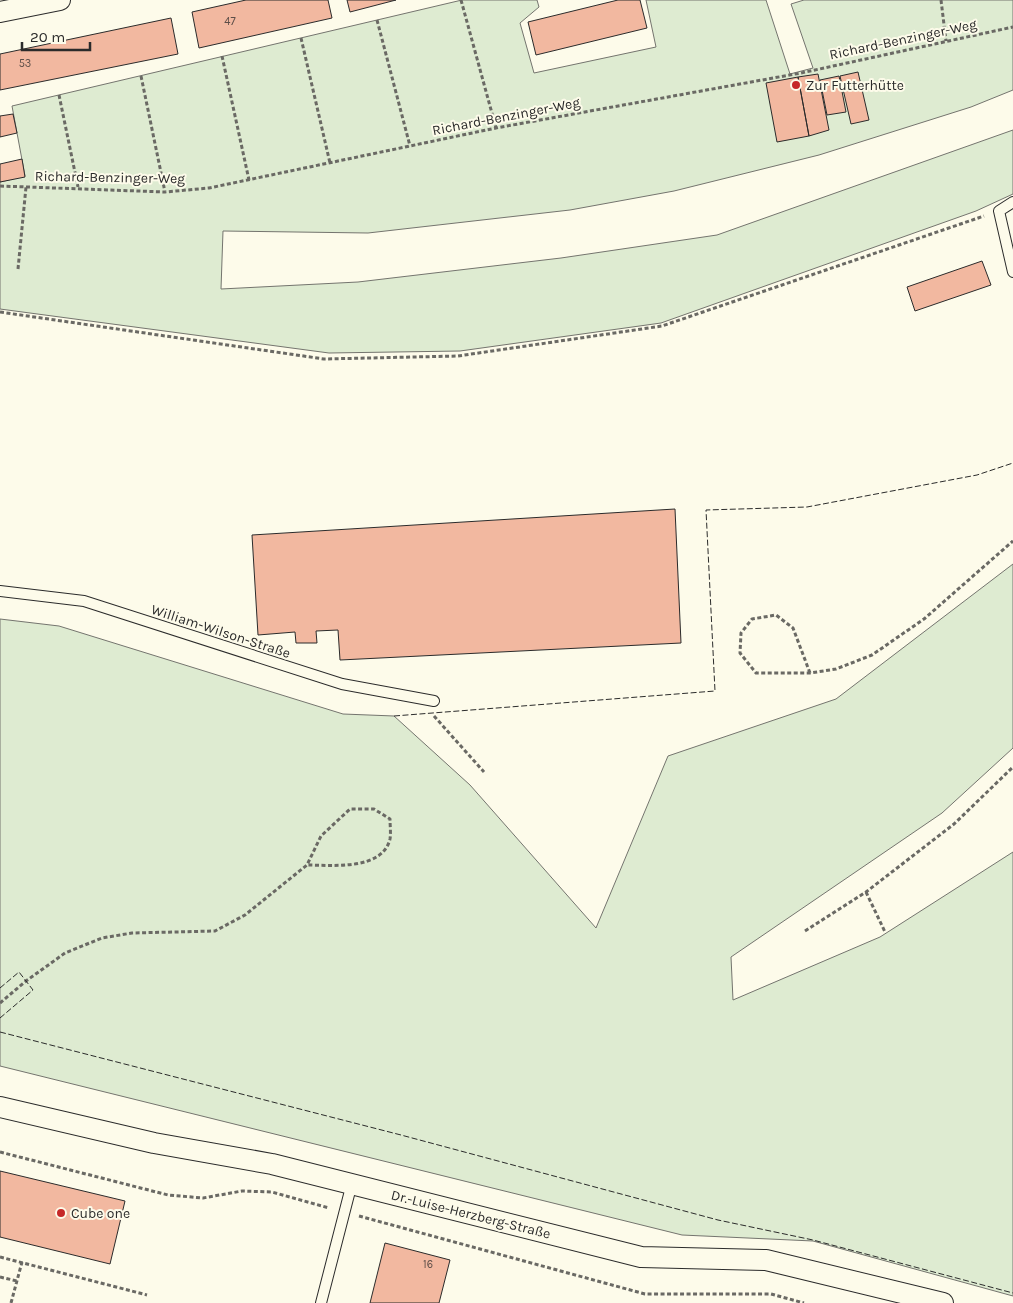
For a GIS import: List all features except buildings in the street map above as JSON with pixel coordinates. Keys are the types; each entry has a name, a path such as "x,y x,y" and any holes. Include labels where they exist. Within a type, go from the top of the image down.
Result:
{"street":[{"path":"0,12 60,0"},
{"name":"Dr.-Luise-Herzberg-Straße","path":"0,1107 154,1143 272,1164 641,1257 766,1260 943,1303"}],"lane":[{"path":"1013,202 999,210 1013,272"},
{"name":"William-Wilson-Straße","path":"0,591 84,601 342,684 434,701"},
{"path":"321,1303 352,1183"}],"path":[{"path":"461,0 496,128"},
{"path":"941,0 946,40"},
{"path":"377,20 410,146"},
{"name":"Richard-Benzinger-Weg","path":"0,186 78,187 165,192 209,188 496,128 801,72 1013,27"},
{"path":"301,38 330,163"},
{"path":"222,56 249,180"},
{"path":"140,76 165,192"},
{"path":"59,94 78,187"},
{"path":"18,269 26,187"},
{"path":"0,312 324,359 458,356 662,326 999,210"},
{"path":"810,673 793,628 776,614 752,618 741,633 740,653 756,673 810,673 836,669 872,655 924,619 1013,541"},
{"path":"454,739 484,772"},
{"path":"806,931 866,892 954,824 1013,767"},
{"path":"0,1003 65,953 102,938 132,933 215,931 245,915 307,865 321,836 350,810 374,808 390,819 390,839 378,857 354,864 307,865"},
{"path":"866,892 885,932"},
{"path":"0,1152 168,1196 203,1198 242,1191 272,1192 645,1294 771,1294 804,1303"},
{"path":"0,1257 147,1295"},
{"path":"11,1303 22,1262"},
{"path":"0,1278 17,1281"}],"green space":[{"path":"462,0 537,0 539,7 520,23 534,73 656,47 646,0 766,0 790,74 813,68 791,4 804,0 1013,0 1013,90 971,107 819,155 674,191 570,210 368,233 223,231 221,289 358,282 561,258 717,235 1013,130 1013,194 976,211 661,323 460,351 329,353 0,309 0,182 25,176 12,106"},
{"path":"1013,564 1013,748 942,813 731,957 733,1000 880,937 1013,852 1013,1296 813,1241 682,1235 0,1066 0,619 59,626 343,714 394,716 470,785 596,928 668,756 836,699"}],"fence":[{"path":"394,716 715,691 706,510 807,507 977,475 1013,463"},
{"path":"0,988 19,972 33,990 0,1018"},
{"path":"0,1032 401,1135 718,1220 813,1240 1013,1293"}],"place":[{"name":"Zur Futterhütte","path":"796,85"},
{"name":"Cube one","path":"61,1213"}]}
